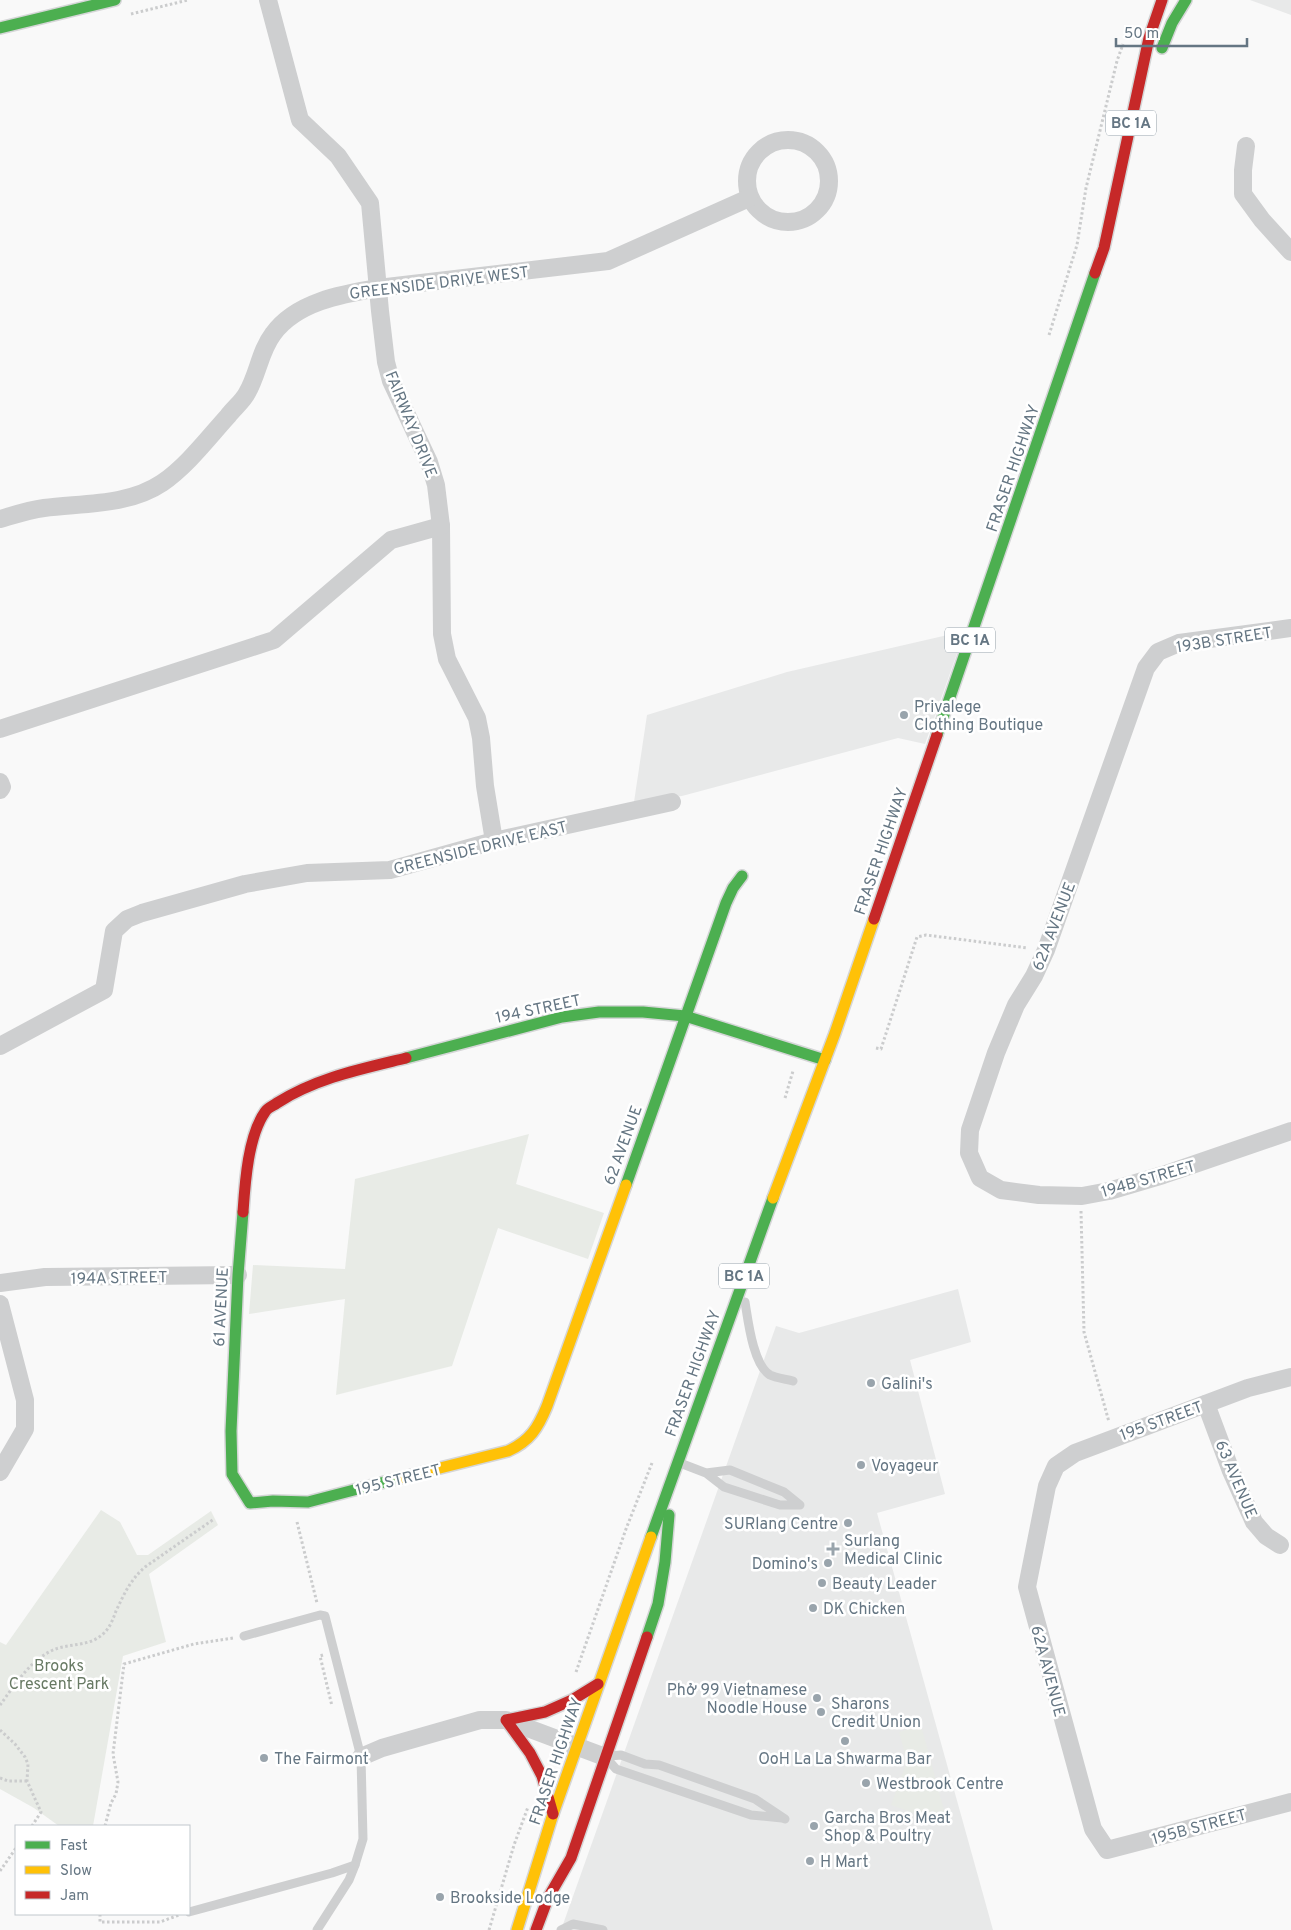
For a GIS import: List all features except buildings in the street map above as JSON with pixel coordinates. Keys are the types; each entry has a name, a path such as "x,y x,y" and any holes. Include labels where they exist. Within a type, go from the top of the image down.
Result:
{"main road":[{"path":"0,28 115,0"},
{"name":"FRASER HIGHWAY","path":"517,1930 598,1684 741,1285 825,1060 1104,248 1149,38 1162,0"},
{"path":"1159,61 1163,44 1172,23 1186,0"},
{"name":"FRASER HIGHWAY","path":"1104,248 1120,218 1135,159"},
{"name":"62 AVENUE","path":"538,1428 726,903 733,888 742,876"},
{"name":"194 STREET","path":"266,1111 287,1097 328,1078 562,1017 599,1012 634,1012 685,1016 825,1060"},
{"name":"61 AVENUE","path":"250,1503 232,1474 231,1430 238,1276 246,1177 252,1141 266,1111"},
{"name":"195 STREET","path":"250,1503 273,1501 308,1502 499,1453 519,1446 529,1439 538,1428"},
{"name":"FRASER HIGHWAY","path":"536,1930 548,1898 571,1858 658,1604 678,1462"},
{"path":"554,1814 542,1776 534,1760 506,1720 545,1712 572,1700 598,1684"}],"street":[{"name":"FAIRWAY DRIVE","path":"268,0 300,120 338,156 370,203 386,362 391,381 429,462 436,485 441,526 442,634 447,659 477,718 494,841"},
{"path":"775,141 802,142 814,149 823,160 828,173 829,186 825,199 818,210 806,218 794,223 780,222 767,218 757,210 749,198 746,185 747,171 753,158 762,148 775,141"},
{"path":"1246,146 1242,170 1243,194 1262,220 1291,252"},
{"name":"GREENSIDE DRIVE WEST","path":"0,519 43,508 120,499 137,495 161,484 183,464 247,394 273,333 291,317 311,305 345,293 378,288 608,261 749,198"},
{"path":"0,729 274,640 391,540 441,526"},
{"name":"193B STREET","path":"1158,652 1180,643 1291,628"},
{"name":"62A AVENUE","path":"1001,1190 980,1178 969,1153 970,1130 996,1053 1016,1005 1034,976 1046,950 1146,668 1158,652"},
{"path":"0,782 2,786 0,790"},
{"name":"GREENSIDE DRIVE EAST","path":"0,1046 104,990 114,931 127,918 245,884 307,873 390,870 494,841 672,802"},
{"name":"194B STREET","path":"1001,1190 1066,1197 1109,1191 1190,1167 1291,1131"},
{"name":"194A STREET","path":"0,1283 45,1277 238,1276"},
{"path":"0,1304 24,1400 25,1429 0,1472"},
{"name":"195 STREET","path":"1047,1486 1056,1466 1075,1453 1248,1388 1291,1377"},
{"name":"63 AVENUE","path":"1206,1404 1231,1471 1254,1522 1266,1536 1280,1545"},
{"name":"62A AVENUE","path":"1047,1486 1027,1587 1092,1829 1107,1850"},
{"path":"361,1757 382,1748 480,1720 506,1720 605,1757"},
{"name":"195B STREET","path":"1107,1850 1291,1802"}],"lane":[{"path":"741,1285 752,1342 759,1361 770,1375 793,1380"},
{"path":"678,1462 706,1473 724,1487 780,1505 800,1505 784,1492 730,1470 706,1473"},
{"path":"244,1636 320,1615 325,1616 361,1757 364,1840 349,1880 317,1930"},
{"path":"621,1755 645,1764 659,1765 755,1799 785,1819 751,1815 670,1788 616,1768 605,1757 621,1755"},
{"path":"190,1912 332,1874 355,1864"},
{"path":"560,1930 573,1924 603,1930"}],"path":[{"path":"1047,340 1078,245 1086,188 1117,61"},
{"path":"876,1048 881,1049 917,938 926,936 1046,950"},
{"path":"1081,1211 1084,1332 1109,1422"},
{"path":"295,1514 320,1615"},
{"path":"0,1705 28,1668 45,1655 56,1649 90,1642 103,1634 109,1627 135,1576 214,1519"},
{"path":"576,1673 626,1529"},
{"path":"105,1825 118,1782 113,1754 124,1664 194,1644 244,1636"},
{"path":"0,1730 16,1744 25,1756 28,1764 27,1780 41,1812 33,1825"},
{"path":"0,1778 8,1781 27,1780"},
{"path":"489,1930 514,1845 529,1803"},
{"path":"0,1871 15,1849"},
{"path":"100,1915 100,1922 160,1922 180,1915"}],"shaded area":[{"path":"1250,0 1291,0 1291,15"},
{"path":"965,631 925,744 898,738 682,796 634,802 647,715 787,672"},
{"name":"Westbrook Centre","path":"958,1289 971,1342 910,1360 945,1494 877,1513 993,1930 561,1930 776,1326 799,1333"}],"green space":[{"path":"529,1134 516,1184 604,1213 588,1259 498,1228 452,1366 336,1395 345,1299 249,1314 253,1265 345,1269 355,1179"},
{"name":"Brooks Crescent Park","path":"101,1510 120,1522 137,1555 148,1555 211,1511 218,1525 149,1574 166,1642 123,1656 93,1825 58,1825 34,1808 0,1789 0,1642 6,1645"},
{"path":"921,1725 948,1825 891,1805 907,1761 899,1732"}],"traffic: fast":[{"path":"0,28 115,0"},
{"path":"1162,48 1172,23 1186,0"},
{"path":"937,735 1095,273"},
{"path":"626,1185 726,903 733,888 742,876"},
{"path":"406,1058 562,1017 599,1012 643,1012 685,1016 825,1060"},
{"path":"651,1537 773,1198"},
{"path":"243,1212 238,1275 231,1431 232,1474 250,1503 273,1501 308,1502 400,1478"},
{"path":"647,1637 658,1604 665,1562 669,1515"}],"traffic: slow":[{"path":"773,1198 835,1033 874,919"},
{"path":"400,1478 508,1451 522,1443 532,1433 547,1406 626,1185"},
{"path":"517,1930 553,1814 651,1537"}],"traffic: jam":[{"path":"1095,273 1104,248 1149,38 1162,0"},
{"path":"874,919 937,735"},
{"path":"243,1212 246,1174 251,1147 259,1122 267,1109 292,1094 323,1081 356,1070 406,1058"},
{"path":"536,1930 548,1898 571,1858 647,1637"},
{"path":"553,1814 542,1776 530,1753 506,1720 545,1712 572,1700 598,1684"}],"place":[{"name":"Privalege Clothing Boutique","path":"904,715"},
{"name":"Galini's","path":"871,1383"},
{"name":"Voyageur","path":"861,1465"},
{"name":"SURlang Centre","path":"848,1523"},
{"name":"Surlang Medical Clinic","path":"833,1549"},
{"name":"Domino's","path":"828,1563"},
{"name":"Beauty Leader","path":"822,1583"},
{"name":"DK Chicken","path":"813,1608"},
{"name":"Phở 99 Vietnamese Noodle House","path":"817,1698"},
{"name":"Sharons Credit Union","path":"821,1712"},
{"name":"OoH La La Shwarma Bar","path":"845,1741"},
{"name":"The Fairmont","path":"264,1758"},
{"name":"Westbrook Centre","path":"866,1783"},
{"name":"Garcha Bros Meat Shop & Poultry","path":"814,1826"},
{"name":"H Mart","path":"810,1861"},
{"name":"Brookside Lodge","path":"440,1897"}]}
